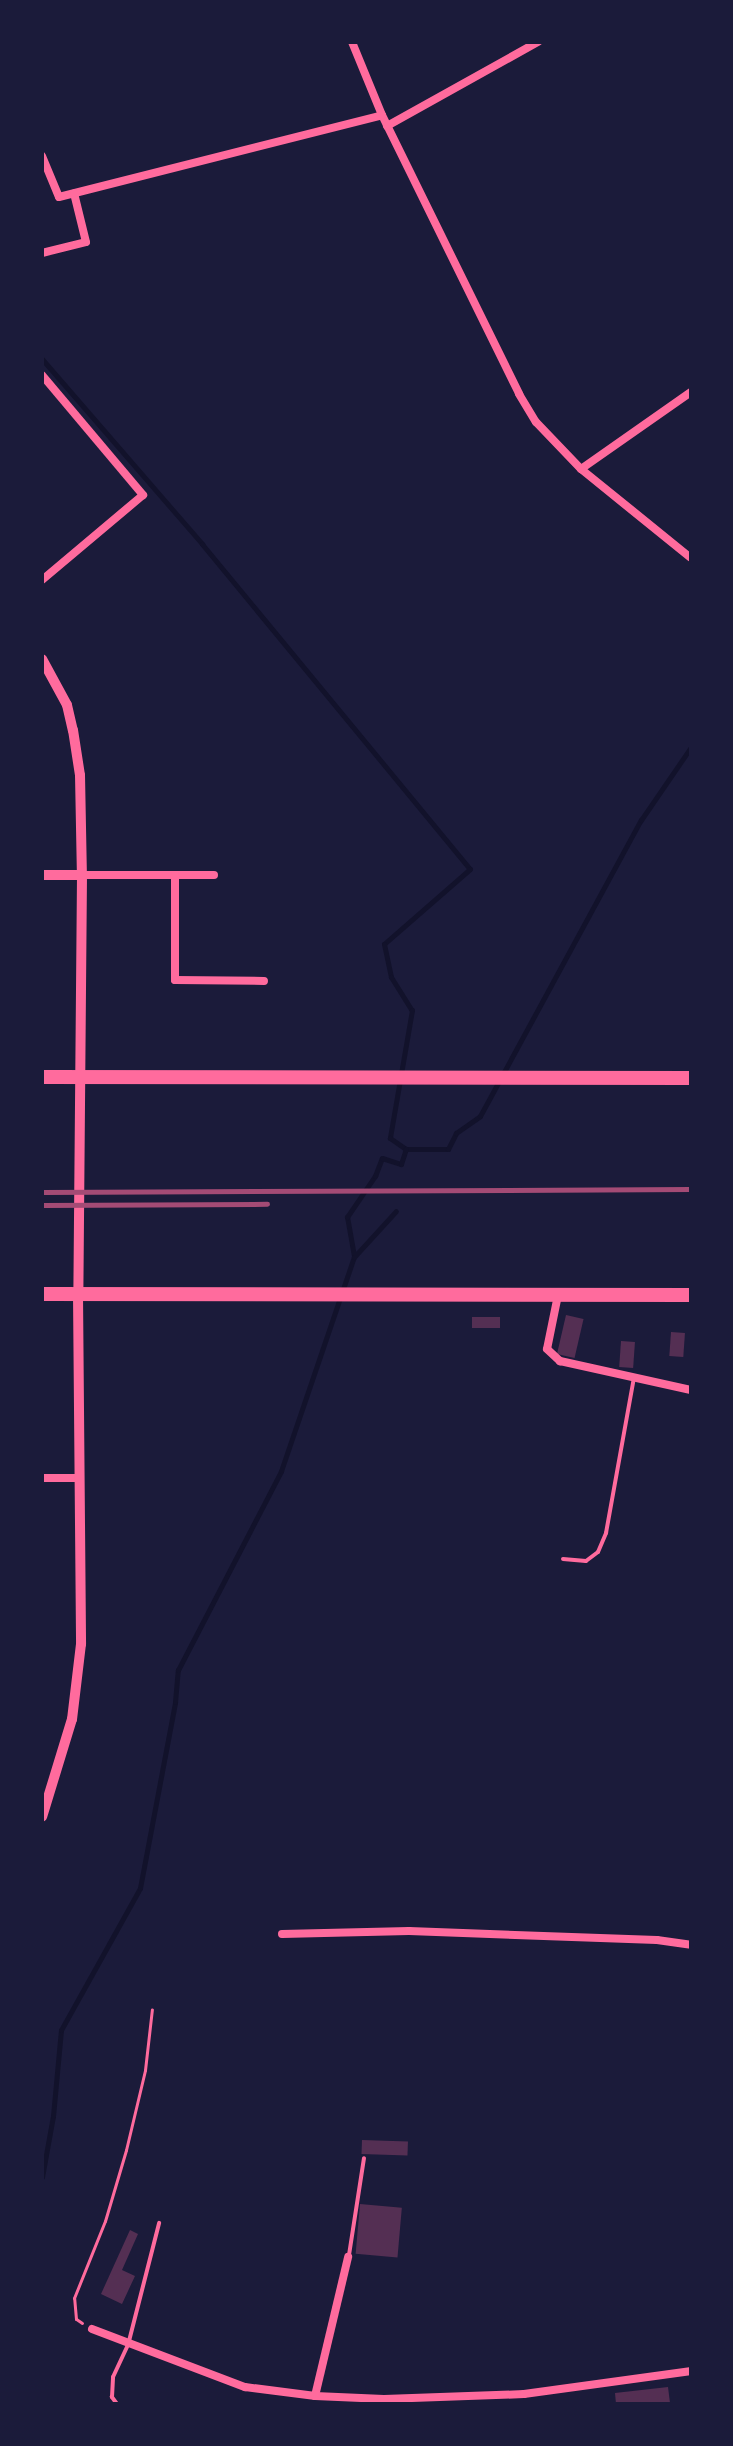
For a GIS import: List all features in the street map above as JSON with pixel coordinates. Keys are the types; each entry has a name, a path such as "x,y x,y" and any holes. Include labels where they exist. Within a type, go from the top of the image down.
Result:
{"highway":[{"path":"42,1077 691,1078"},
{"path":"42,1294 691,1295"}],"street":[{"path":"387,126 538,42"},
{"path":"356,44 387,126 519,394 536,422 581,469 691,558"},
{"path":"42,156 59,197 382,115"},
{"path":"42,253 86,242 74,193"},
{"path":"42,375 143,495 42,580"},
{"path":"581,469 691,392"},
{"path":"42,659 67,705 73,730 80,775 82,875 78,1680 64,1754 43,1810"},
{"path":"42,875 214,875"},
{"path":"175,875 175,980 264,981"},
{"path":"559,1294 547,1349 560,1361 691,1390"},
{"path":"42,1478 80,1478"},
{"path":"282,1934 409,1931 657,1940 691,1945"},
{"path":"315,2396 348,2257"},
{"path":"92,2329 245,2387 315,2396 384,2399 524,2394 691,2371"}],"lane":[{"path":"563,1559 586,1561 598,1552 606,1533 634,1377"},
{"path":"348,2257 364,2158"},
{"path":"117,2404 112,2397 113,2377 128,2345 159,2223"},
{"path":"524,2394 527,2404"}],"path":[{"path":"92,2329 76,2319 74,2298 105,2221 126,2150 145,2070 152,2009"}],"building":[{"path":"566,1315 584,1319 575,1358 557,1354"},
{"path":"472,1317 500,1317 500,1328 472,1328"},
{"path":"671,1332 685,1333 683,1357 669,1356"},
{"path":"621,1341 635,1342 633,1368 619,1367"},
{"path":"362,2140 408,2142 407,2156 362,2154"},
{"path":"360,2204 402,2208 397,2257 356,2254"},
{"path":"130,2230 138,2234 122,2270 135,2276 122,2304 101,2294"},
{"path":"668,2387 670,2403 616,2404 615,2393"}],"waterway":[{"path":"42,359 202,544 470,869 384,944 391,977 412,1010 390,1138 406,1149 448,1149 456,1133 480,1116 641,820 691,747"},
{"path":"354,1256 347,1217 375,1176 382,1158 401,1164 406,1149"},
{"path":"42,2177 53,2116 61,2030 140,1888 175,1702 178,1670 281,1471 354,1257 396,1211"}],"railway":[{"path":"42,1192 691,1189"},
{"path":"42,1205 267,1204"}]}
